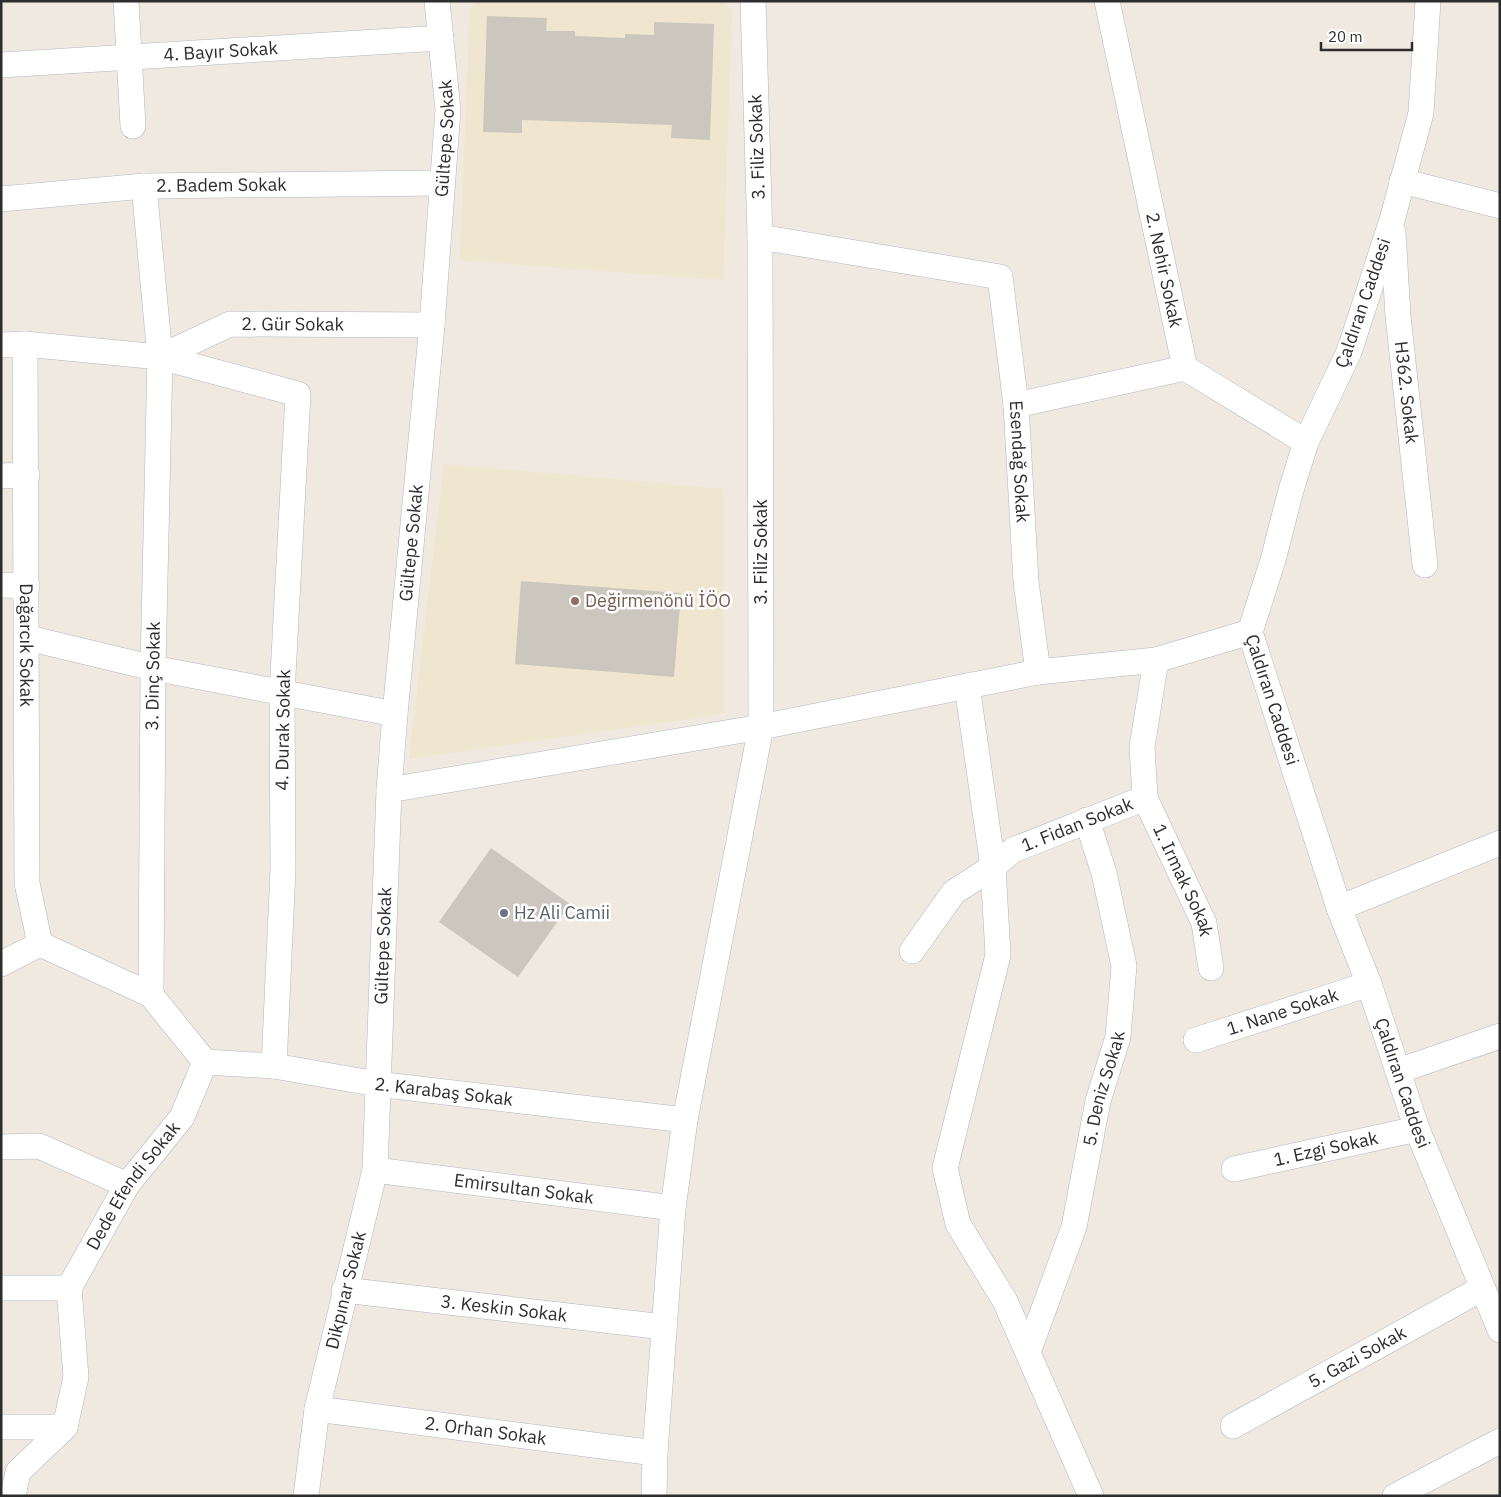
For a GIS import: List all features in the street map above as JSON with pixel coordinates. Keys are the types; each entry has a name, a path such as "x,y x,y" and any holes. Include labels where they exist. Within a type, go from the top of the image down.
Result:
{"street":[{"path":"126,1 133,126"},
{"name":"Gültepe Sokak","path":"377,1084 395,714 432,325 448,110 437,1"},
{"name":"3. Filiz Sokak","path":"654,1496 655,1453 673,1208 685,1120 761,727 760,237 753,1"},
{"name":"2. Nehir Sokak","path":"1107,1 1185,368"},
{"name":"Çaldıran Caddesi","path":"1428,1 1421,113 1392,220 1349,352 1306,442 1291,490 1274,560 1250,632 1339,908 1369,984 1417,1129 1500,1330"},
{"name":"4. Bayır Sokak","path":"1,65 441,38"},
{"path":"1402,181 1500,206"},
{"name":"2. Badem Sokak","path":"1,199 144,186 442,183"},
{"name":"3. Dinç Sokak","path":"144,186 160,357 153,668 151,995"},
{"name":"H362. Sokak","path":"1392,220 1398,316 1425,565"},
{"name":"Esendağ Sokak","path":"760,237 1000,277 1016,405 1026,582 1038,672"},
{"name":"2. Gür Sokak","path":"160,357 230,324 432,325"},
{"path":"13,345 160,357"},
{"name":"Dağarcık Sokak","path":"13,345 27,475 28,883 40,944"},
{"name":"4. Durak Sokak","path":"160,357 298,394 282,694 283,869 274,1066"},
{"path":"1016,405 1185,368 1306,442"},
{"path":"1,476 27,475"},
{"path":"1,585 27,586"},
{"path":"390,790 761,727 1038,672 1156,660 1250,632"},
{"path":"28,638 153,668 395,714"},
{"name":"1. Fidan Sokak","path":"912,951 954,892 993,867 1013,850 1144,798 1142,747 1156,660"},
{"path":"967,686 993,867 998,955 945,1168 958,1224 1005,1301 1091,1496"},
{"name":"1. Irmak Sokak","path":"1144,798 1204,923 1211,968"},
{"name":"5. Deniz Sokak","path":"1028,1352 1074,1227 1098,1101 1118,1036 1124,966 1104,873 1087,820"},
{"path":"1339,908 1500,843"},
{"path":"1,964 40,944 151,995 205,1062"},
{"name":"1. Nane Sokak","path":"1196,1040 1369,984"},
{"path":"1398,1071 1500,1036"},
{"name":"2. Karabaş Sokak","path":"205,1062 274,1066 377,1084 685,1120"},
{"name":"Dede Efendi Sokak","path":"68,1288 128,1185 182,1117 205,1062"},
{"name":"Dikpınar Sokak","path":"306,1496 317,1409 374,1170 377,1084"},
{"name":"1. Ezgi Sokak","path":"1234,1169 1417,1129"},
{"path":"1,1147 39,1146 128,1185"},
{"name":"Emirsultan Sokak","path":"374,1170 673,1208"},
{"path":"1,1288 68,1288 76,1377 66,1427 18,1472 13,1496"},
{"name":"5. Gazi Sokak","path":"1233,1426 1482,1288"},
{"name":"3. Keskin Sokak","path":"344,1290 664,1327"},
{"name":"2. Orhan Sokak","path":"317,1409 655,1453"},
{"path":"1,1427 66,1427"},
{"path":"1395,1496 1500,1440"}],"shaded area":[{"path":"479,1 723,1 732,11 723,280 460,260 470,9"},
{"name":"Değirmenönü İÖO","path":"444,464 723,489 723,714 409,759"}],"building":[{"path":"487,16 547,18 546,31 575,31 575,36 625,38 625,34 654,35 654,22 714,24 710,140 671,138 672,125 522,120 522,133 483,132"},
{"path":"521,581 681,593 674,677 515,664"},
{"name":"Hz Ali Camii","path":"491,848 570,904 518,977 439,922"}],"place":[{"name":"Değirmenönü İÖO","path":"575,601"},
{"name":"Hz Ali Camii","path":"504,913"}]}
